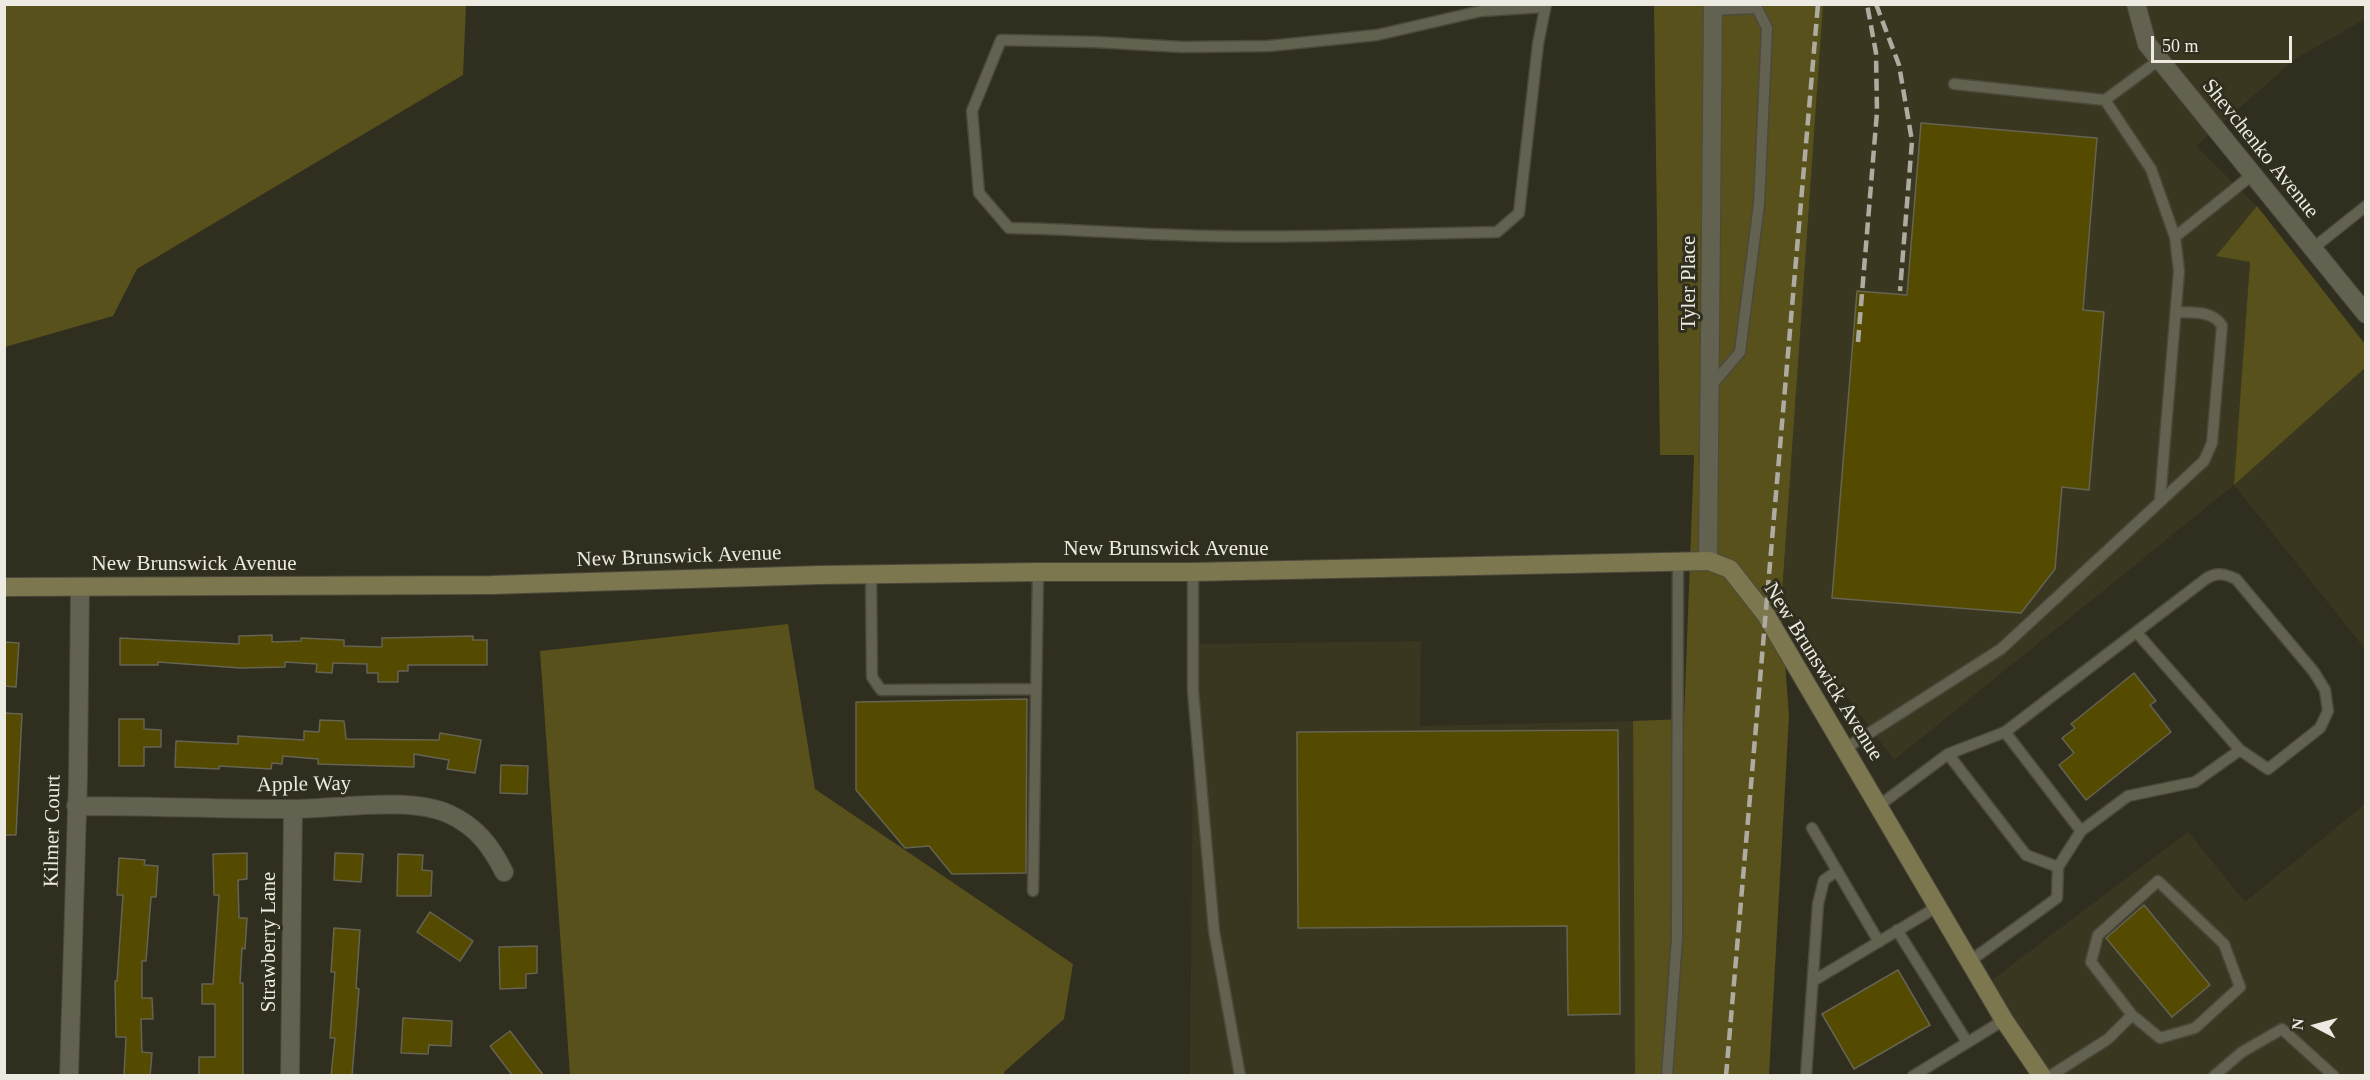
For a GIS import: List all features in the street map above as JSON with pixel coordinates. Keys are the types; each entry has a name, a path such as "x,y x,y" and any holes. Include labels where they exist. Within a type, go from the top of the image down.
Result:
{"street":[{"name":"Shevchenko Avenue","path":"2136,4 2147,44 2366,314"},
{"name":"Tyler Place","path":"1708,561 1713,7"},
{"name":"New Brunswick Avenue","path":"4,588 491,585 871,574 1193,572 1708,561 1730,569 1766,615 2004,1020 2042,1076"},
{"name":"Kilmer Court","path":"69,1076 80,587"},
{"name":"Apple Way","path":"76,806 293,809 417,806 447,813 474,827 492,848 504,872"},
{"name":"Strawberry Lane","path":"290,1076 293,809"}],"lane":[{"path":"1545,6 1519,213 1497,232 1316,236 1178,235 1091,229 1009,228 979,193 972,111 1001,40 1182,47 1269,46 1377,35 1481,11 1545,6"},
{"path":"1710,386 1740,352 1759,204 1767,28 1757,8 1713,7"},
{"path":"1954,84 2105,100 2159,60"},
{"path":"2105,100 2151,169 2175,237 2179,271 2160,500"},
{"path":"2175,237 2252,175"},
{"path":"2312,249 2366,206"},
{"path":"1846,748 2001,649 2204,461 2212,443 2222,326 2218,320 2209,315 2176,312"},
{"path":"1667,1076 1677,938 1678,561"},
{"path":"1033,891 1038,572"},
{"path":"1193,572 1193,691 1214,931 1240,1076"},
{"path":"871,574 872,677 881,690 1036,689"},
{"path":"1878,807 1948,754 2005,732 2207,578 2216,574 2226,574 2236,579 2314,672 2325,690 2328,711 2320,729 2268,769 2240,750 2137,633"},
{"path":"2005,732 2081,831"},
{"path":"1970,962 2057,898 2058,867 2081,831 2128,796 2195,782 2240,750"},
{"path":"1948,754 2026,855 2058,867"},
{"path":"1812,828 1879,942"},
{"path":"1806,1076 1818,904 1824,880 1837,871"},
{"path":"2158,881 2224,945 2240,987 2195,1028 2160,1038 2132,1015 2091,962 2098,935 2158,881"},
{"path":"1813,981 1937,907"},
{"path":"1896,930 1967,1042"},
{"path":"2050,1076 2108,1039 2132,1015"},
{"path":"1912,1076 2004,1020"},
{"path":"2214,1076 2242,1052 2283,1029 2334,1076"}],"shaded area":[{"path":"5,4 466,5 463,75 137,269 113,316 5,347"},
{"path":"1654,5 1823,5 1781,608 1789,716 1769,1075 1635,1075 1633,721 1684,719 1694,455 1660,455"},
{"path":"1823,5 2365,5 2365,19 2295,59 2196,146 2257,206 2216,256 2250,261 2235,484 2365,368 2365,649 2234,485 1894,760 1781,608"},
{"path":"2257,206 2365,344 2365,368 2234,485 2250,262 2216,256"},
{"path":"788,624 815,789 1073,964 1064,1019 1004,1072 1005,1075 570,1075 540,651"},
{"path":"1421,641 1420,726 1633,721 1635,1075 1190,1076 1194,644"},
{"path":"2365,804 2365,1075 2044,1075 1988,983 2188,832 2245,902"}],"building":[{"path":"1921,123 2097,138 2083,310 2104,312 2089,490 2062,487 2055,569 2021,613 1832,598 1857,291 1907,295"},
{"path":"272,635 272,642 301,641 301,638 344,640 344,646 382,647 382,638 473,636 473,640 487,640 487,665 408,665 408,671 398,671 398,682 378,682 378,673 367,673 367,664 333,663 332,673 316,672 317,664 285,662 285,667 240,668 158,662 158,665 120,665 120,638 239,644 239,636"},
{"path":"4,642 19,643 16,687 4,686"},
{"path":"2134,673 2156,701 2150,705 2171,732 2086,800 2059,765 2074,753 2062,738 2075,728 2071,724"},
{"path":"1027,699 1026,873 952,874 929,846 905,848 856,790 856,702"},
{"path":"4,713 22,714 16,835 4,835"},
{"path":"119,719 144,719 144,729 161,730 161,747 144,747 144,766 119,766"},
{"path":"320,720 344,721 346,739 439,740 440,733 481,740 475,773 447,769 449,760 414,754 414,767 318,764 318,759 283,756 282,764 272,763 271,769 219,766 219,769 175,767 176,741 238,744 238,736 304,740 304,731 319,732"},
{"path":"1618,730 1620,1014 1568,1015 1567,926 1298,928 1297,732"},
{"path":"501,765 528,766 527,794 500,793"},
{"path":"247,853 247,879 238,880 239,918 247,918 240,983 243,983 243,1076 199,1076 199,1057 215,1057 215,1004 202,1004 202,984 213,984 219,895 214,895 213,854"},
{"path":"335,853 363,854 361,882 334,880"},
{"path":"398,854 423,855 422,870 432,871 431,896 397,896"},
{"path":"119,858 145,860 144,865 158,866 156,897 151,897 146,961 142,961 142,998 152,998 153,1019 141,1019 142,1052 152,1053 150,1076 124,1076 126,1037 116,1037 115,981 117,981 123,895 117,895"},
{"path":"2144,905 2210,985 2172,1017 2106,938"},
{"path":"430,912 473,941 460,961 417,932"},
{"path":"334,928 360,930 356,988 359,989 352,1076 331,1076 335,1038 330,1038 335,972 331,972"},
{"path":"537,946 537,973 526,974 526,988 500,989 499,947"},
{"path":"1898,970 1930,1025 1854,1069 1822,1014"},
{"path":"403,1018 452,1021 451,1046 429,1045 428,1054 401,1053"},
{"path":"510,1031 544,1076 513,1076 490,1046"}],"railway":[{"path":"1726,1076 1818,4"},
{"path":"1858,342 1877,112 1876,53 1867,4"},
{"path":"1876,4 1899,65 1912,141 1900,291"}]}
